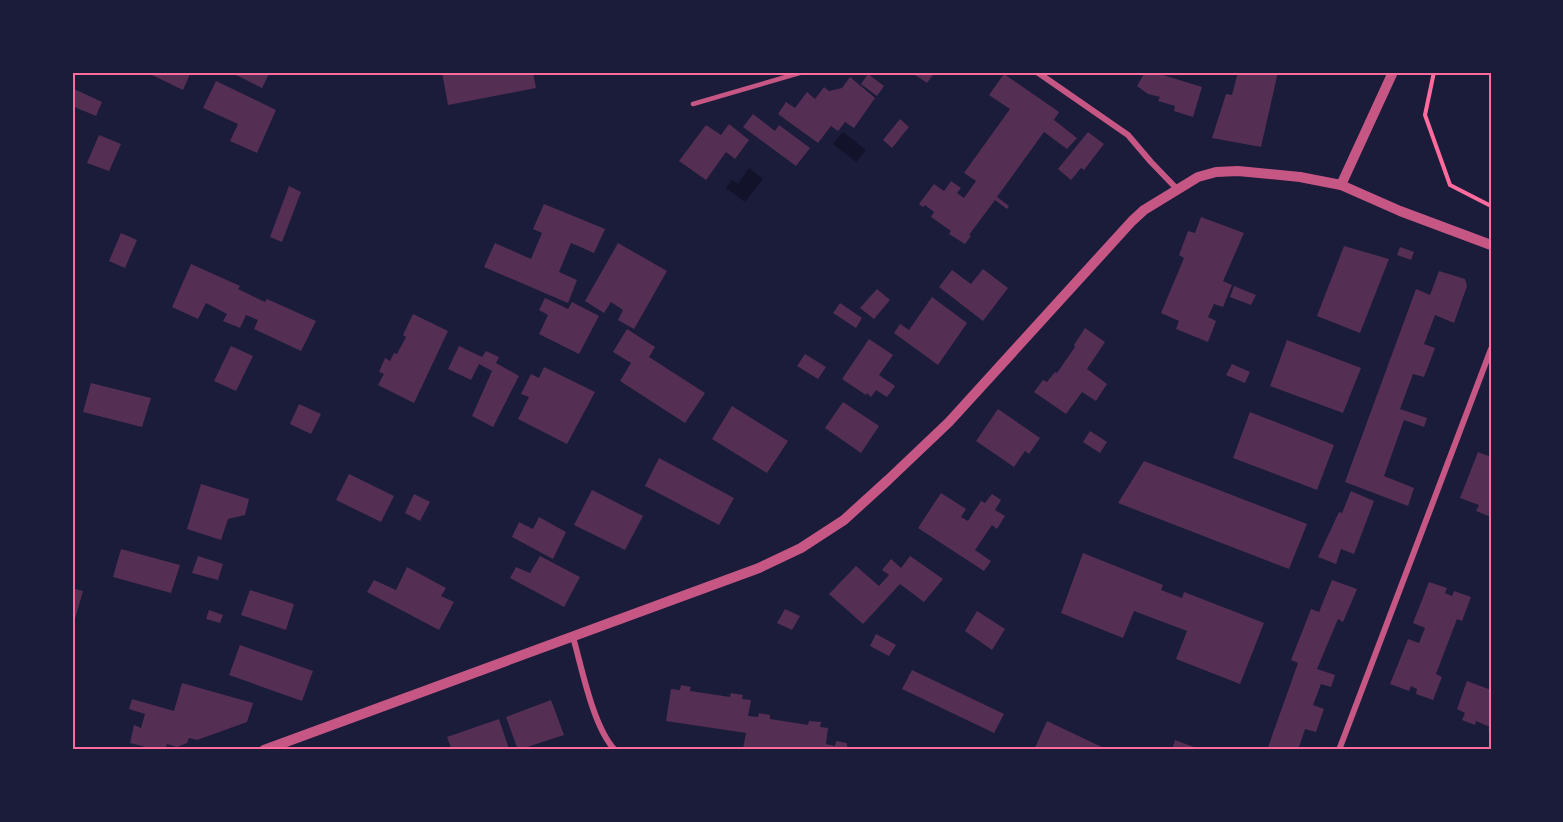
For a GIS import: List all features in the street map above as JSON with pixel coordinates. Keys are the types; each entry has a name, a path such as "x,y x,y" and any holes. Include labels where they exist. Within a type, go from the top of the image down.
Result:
{"street":[{"path":"1037,72 1128,135 1178,190"},
{"path":"1341,185 1394,72"},
{"path":"264,750 759,568 801,548 844,520 949,422 1132,221 1144,210 1198,177 1216,172 1238,171 1300,177 1341,185 1400,211 1491,245"},
{"path":"1339,750 1491,349"},
{"path":"573,637 605,738 615,750"}],"lane":[{"path":"693,104 802,72"}],"path":[{"path":"1434,72 1425,115 1450,185 1491,206"}],"shaded area":[{"path":"843,132 866,150 856,162 833,144"},
{"path":"749,168 763,179 745,202 726,188 732,180 738,184"}],"building":[{"path":"153,72 191,72 183,90 152,75"},
{"path":"230,72 270,72 262,88"},
{"path":"442,72 533,72 536,88 448,105"},
{"path":"911,72 935,72 927,83"},
{"path":"1145,72 1153,72 1202,87 1193,117 1174,111 1175,106 1158,101 1160,97 1148,94 1137,86"},
{"path":"1238,72 1278,72 1261,147 1212,138 1226,94 1232,95"},
{"path":"868,74 884,86 877,96 861,84"},
{"path":"1004,74 1059,112 1054,120 1077,138 1067,149 1044,132 997,197 1009,206 1007,209 995,200 965,244 949,234 951,231 931,217 934,212 925,205 923,207 919,204 934,184 944,191 951,181 961,188 957,193 964,198 976,181 964,173 1010,109 989,95"},
{"path":"850,77 875,98 854,128 845,122 838,131 831,126 818,143 778,114 786,102 795,108 807,92 815,99 824,87 829,91 842,88"},
{"path":"216,81 276,110 257,153 230,141 238,124 203,108"},
{"path":"72,88 102,102 96,116 72,106"},
{"path":"753,114 775,131 779,125 810,148 796,166 743,127"},
{"path":"900,119 909,127 892,148 883,140"},
{"path":"729,124 749,140 735,159 726,152 706,180 679,161 706,125 721,135"},
{"path":"1088,132 1104,144 1084,170 1081,168 1071,180 1058,169"},
{"path":"99,135 121,144 109,171 87,163"},
{"path":"289,186 301,192 282,242 270,237"},
{"path":"544,204 605,229 594,253 571,243 559,272 577,280 568,303 484,267 495,243 531,259 542,233 533,229"},
{"path":"1201,217 1244,233 1223,281 1232,285 1223,307 1214,304 1208,317 1216,321 1208,342 1176,329 1179,321 1161,313 1184,258 1179,255 1188,231 1195,233"},
{"path":"121,233 137,240 125,268 109,261"},
{"path":"618,243 667,271 634,329 618,320 623,310 611,302 604,313 585,301"},
{"path":"1344,246 1389,259 1360,333 1317,316"},
{"path":"1400,247 1414,252 1411,260 1397,255"},
{"path":"191,264 240,286 238,289 265,302 267,299 316,321 301,351 254,329 258,320 246,315 240,328 223,321 227,314 206,303 198,319 172,307"},
{"path":"983,269 1008,288 983,321 939,287 952,270 971,284"},
{"path":"1439,271 1465,279 1467,286 1454,323 1435,315 1424,344 1435,348 1424,377 1413,374 1400,409 1427,418 1424,427 1404,420 1384,476 1414,488 1408,506 1345,482 1416,289 1430,295"},
{"path":"1234,286 1256,295 1251,305 1230,297"},
{"path":"877,289 890,300 874,319 860,308"},
{"path":"932,297 967,323 938,365 894,333 900,324 909,330"},
{"path":"545,298 568,309 572,302 599,316 579,354 539,334 548,315 539,310"},
{"path":"840,303 862,318 856,328 833,313"},
{"path":"413,314 448,331 414,403 378,385 384,374 379,372 385,358 390,361 394,353 397,354 406,337 403,335"},
{"path":"1085,328 1105,342 1087,369 1107,384 1096,401 1082,392 1066,414 1034,392 1043,380 1047,382 1055,372 1057,373"},
{"path":"627,329 655,347 649,357 705,393 685,423 620,381 631,363 613,352"},
{"path":"869,339 893,355 879,375 895,386 887,397 876,390 871,397 867,393 866,395 842,379"},
{"path":"1287,340 1361,368 1343,413 1270,386"},
{"path":"231,346 253,356 236,391 214,381"},
{"path":"459,346 482,357 486,351 499,357 496,363 519,376 493,427 472,416 492,371 479,364 471,380 448,369"},
{"path":"805,354 826,367 818,379 797,366"},
{"path":"1232,364 1250,372 1245,383 1226,375"},
{"path":"544,367 595,392 567,444 518,419 529,397 521,394 531,374 539,378"},
{"path":"91,383 151,398 142,427 83,412"},
{"path":"843,402 879,426 861,453 825,428"},
{"path":"299,404 321,414 311,434 290,424"},
{"path":"732,406 788,441 767,473 712,439"},
{"path":"998,409 1040,438 1029,454 1025,451 1014,467 976,441"},
{"path":"1250,412 1334,445 1317,490 1233,458"},
{"path":"1090,431 1107,442 1100,453 1083,442"},
{"path":"1478,452 1491,457 1491,517 1476,511 1479,505 1460,498"},
{"path":"659,458 734,498 719,525 645,486"},
{"path":"1144,461 1307,524 1289,569 1118,503"},
{"path":"349,474 394,496 381,522 336,500"},
{"path":"201,484 249,499 245,515 228,519 221,540 187,529"},
{"path":"592,490 643,516 625,550 574,525"},
{"path":"1351,491 1374,501 1354,554 1341,549 1336,564 1318,557"},
{"path":"941,493 966,509 961,517 968,521 981,501 985,503 992,494 1001,500 995,510 1005,516 997,529 992,525 975,550 991,561 984,571 918,528"},
{"path":"414,494 430,502 420,521 405,513"},
{"path":"539,517 566,532 553,559 512,537 519,522 533,529"},
{"path":"121,549 180,565 171,593 113,577"},
{"path":"1083,553 1163,585 1161,590 1182,598 1184,592 1264,623 1240,684 1176,659 1187,631 1134,611 1123,638 1061,613"},
{"path":"198,556 223,564 218,580 192,573"},
{"path":"540,556 580,577 564,607 510,578 516,567 530,573"},
{"path":"910,556 943,579 924,602 900,584 863,624 829,594 856,566 879,586 889,575 882,570 891,559 901,568"},
{"path":"407,567 446,588 441,596 454,602 439,630 367,592 374,580 396,590"},
{"path":"1332,580 1357,589 1343,622 1338,619 1317,669 1335,675 1331,687 1321,684 1313,705 1324,709 1316,732 1305,729 1298,750 1267,750 1298,663 1291,660 1311,609 1319,612"},
{"path":"1429,582 1447,588 1445,593 1452,596 1454,591 1471,597 1462,621 1457,619 1436,674 1442,677 1433,700 1416,694 1417,689 1411,686 1409,691 1390,684 1408,639 1419,643 1425,628 1413,623"},
{"path":"72,588 83,591 75,619 72,618"},
{"path":"250,590 294,604 286,630 241,615"},
{"path":"785,609 800,616 792,630 777,623"},
{"path":"209,610 223,615 220,623 206,619"},
{"path":"977,611 1005,629 992,650 965,631"},
{"path":"876,634 896,645 889,656 870,646"},
{"path":"240,645 313,671 302,701 229,675"},
{"path":"912,670 1004,714 994,733 902,689"},
{"path":"1467,681 1491,690 1491,731 1488,730 1490,727 1476,721 1475,725 1462,720 1465,713 1457,709"},
{"path":"182,683 253,703 247,722 197,740 189,738 187,743 177,747 167,744 165,750 130,743 134,725 141,728 145,714 129,709 132,699 174,711"},
{"path":"681,685 691,687 690,691 730,697 731,693 743,695 742,699 751,700 748,716 758,717 759,713 770,715 770,719 808,725 809,721 821,722 820,727 828,728 826,744 835,746 836,741 847,743 847,748 854,750 743,749 746,733 666,721 671,689 680,690"},
{"path":"551,700 564,735 518,750 506,717"},
{"path":"499,719 509,749 452,750 447,737"},
{"path":"1047,721 1108,750 1034,750"},
{"path":"1175,740 1202,750 1172,750"}]}
